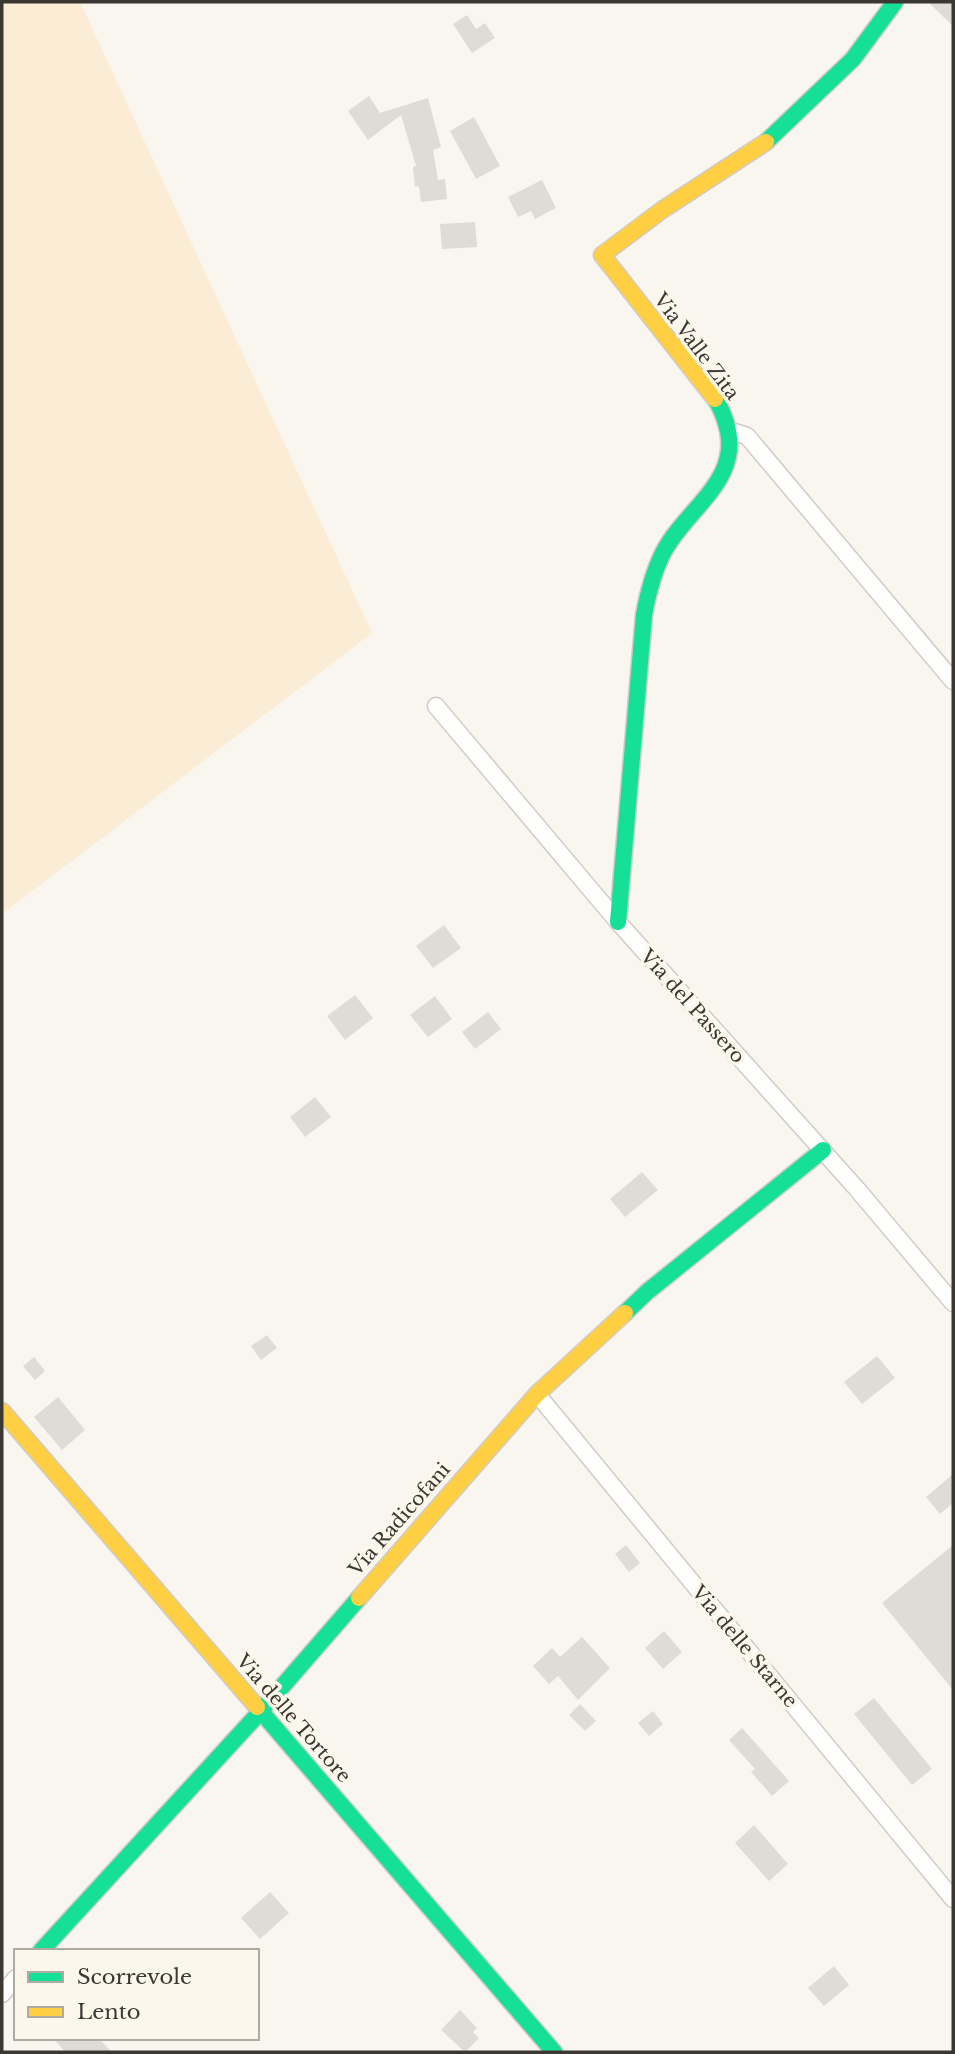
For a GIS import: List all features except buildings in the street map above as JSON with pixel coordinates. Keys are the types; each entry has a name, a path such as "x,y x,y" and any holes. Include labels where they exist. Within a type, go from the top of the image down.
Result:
{"street":[{"name":"Via Valle Zita","path":"618,922 644,615 650,583 663,553 680,526 711,492 723,473 730,453 729,429 721,407 602,255 662,211 758,149 853,59 895,2"},
{"path":"729,429 747,436 953,681"},
{"name":"Via del Passero","path":"436,706 618,922 822,1150 953,1303"},
{"name":"Via Radicofani","path":"43,1949 261,1711 537,1394 647,1292 822,1150"},
{"name":"Via delle Starne","path":"537,1394 953,1899"},
{"name":"Via delle Tortore","path":"2,1412 554,2052"},
{"path":"2,1994 14,1980"}],"shaded area":[{"path":"2,2 80,2 372,633 2,914"}],"traffic: fast":[{"path":"766,142 853,59 895,2"},
{"path":"618,922 644,615 651,583 663,553 710,492 727,461 729,443 726,423 715,399"},
{"path":"625,1313 647,1292 823,1150"},
{"path":"43,1949 261,1711 359,1598"},
{"path":"257,1707 554,2052"}],"traffic: slow":[{"path":"715,399 602,255 662,210 766,142"},
{"path":"359,1598 537,1394 625,1313"},
{"path":"2,1411 257,1707"}]}
